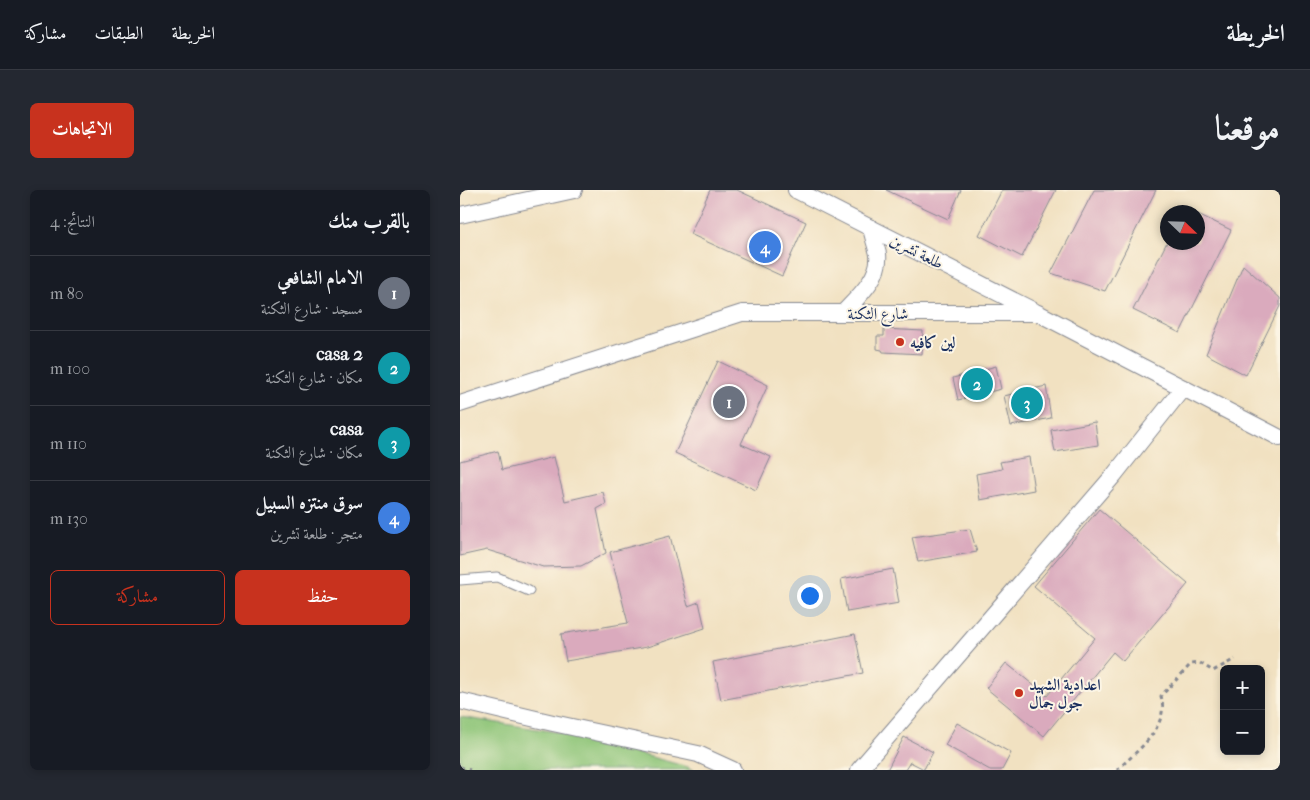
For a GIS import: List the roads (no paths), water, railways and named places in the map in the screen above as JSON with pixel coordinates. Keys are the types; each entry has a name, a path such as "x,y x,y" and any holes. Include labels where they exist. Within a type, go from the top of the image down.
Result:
{"street":[{"path":"460,215 574,190"},
{"name":"طلعة تشرين","path":"796,190 1038,313"},
{"path":"844,313 864,291 875,273 878,256 871,228"},
{"name":"شارع الثكنة","path":"460,404 742,313 1038,313 1280,438"},
{"path":"859,770 1114,475 1183,388"},
{"path":"460,701 698,754 733,770"}],"lane":[{"path":"460,580 498,577 529,592"}],"place":[{"name":"سوق منتزه السبيل","path":"765,247"},
{"name":"لين كافيه","path":"900,342"},
{"name":"casa 2","path":"977,384"},
{"name":"الامام الشافعي","path":"729,402"},
{"name":"casa","path":"1027,403"},
{"name":"اعدادية الشهيد جول جمال","path":"1019,693"}]}
